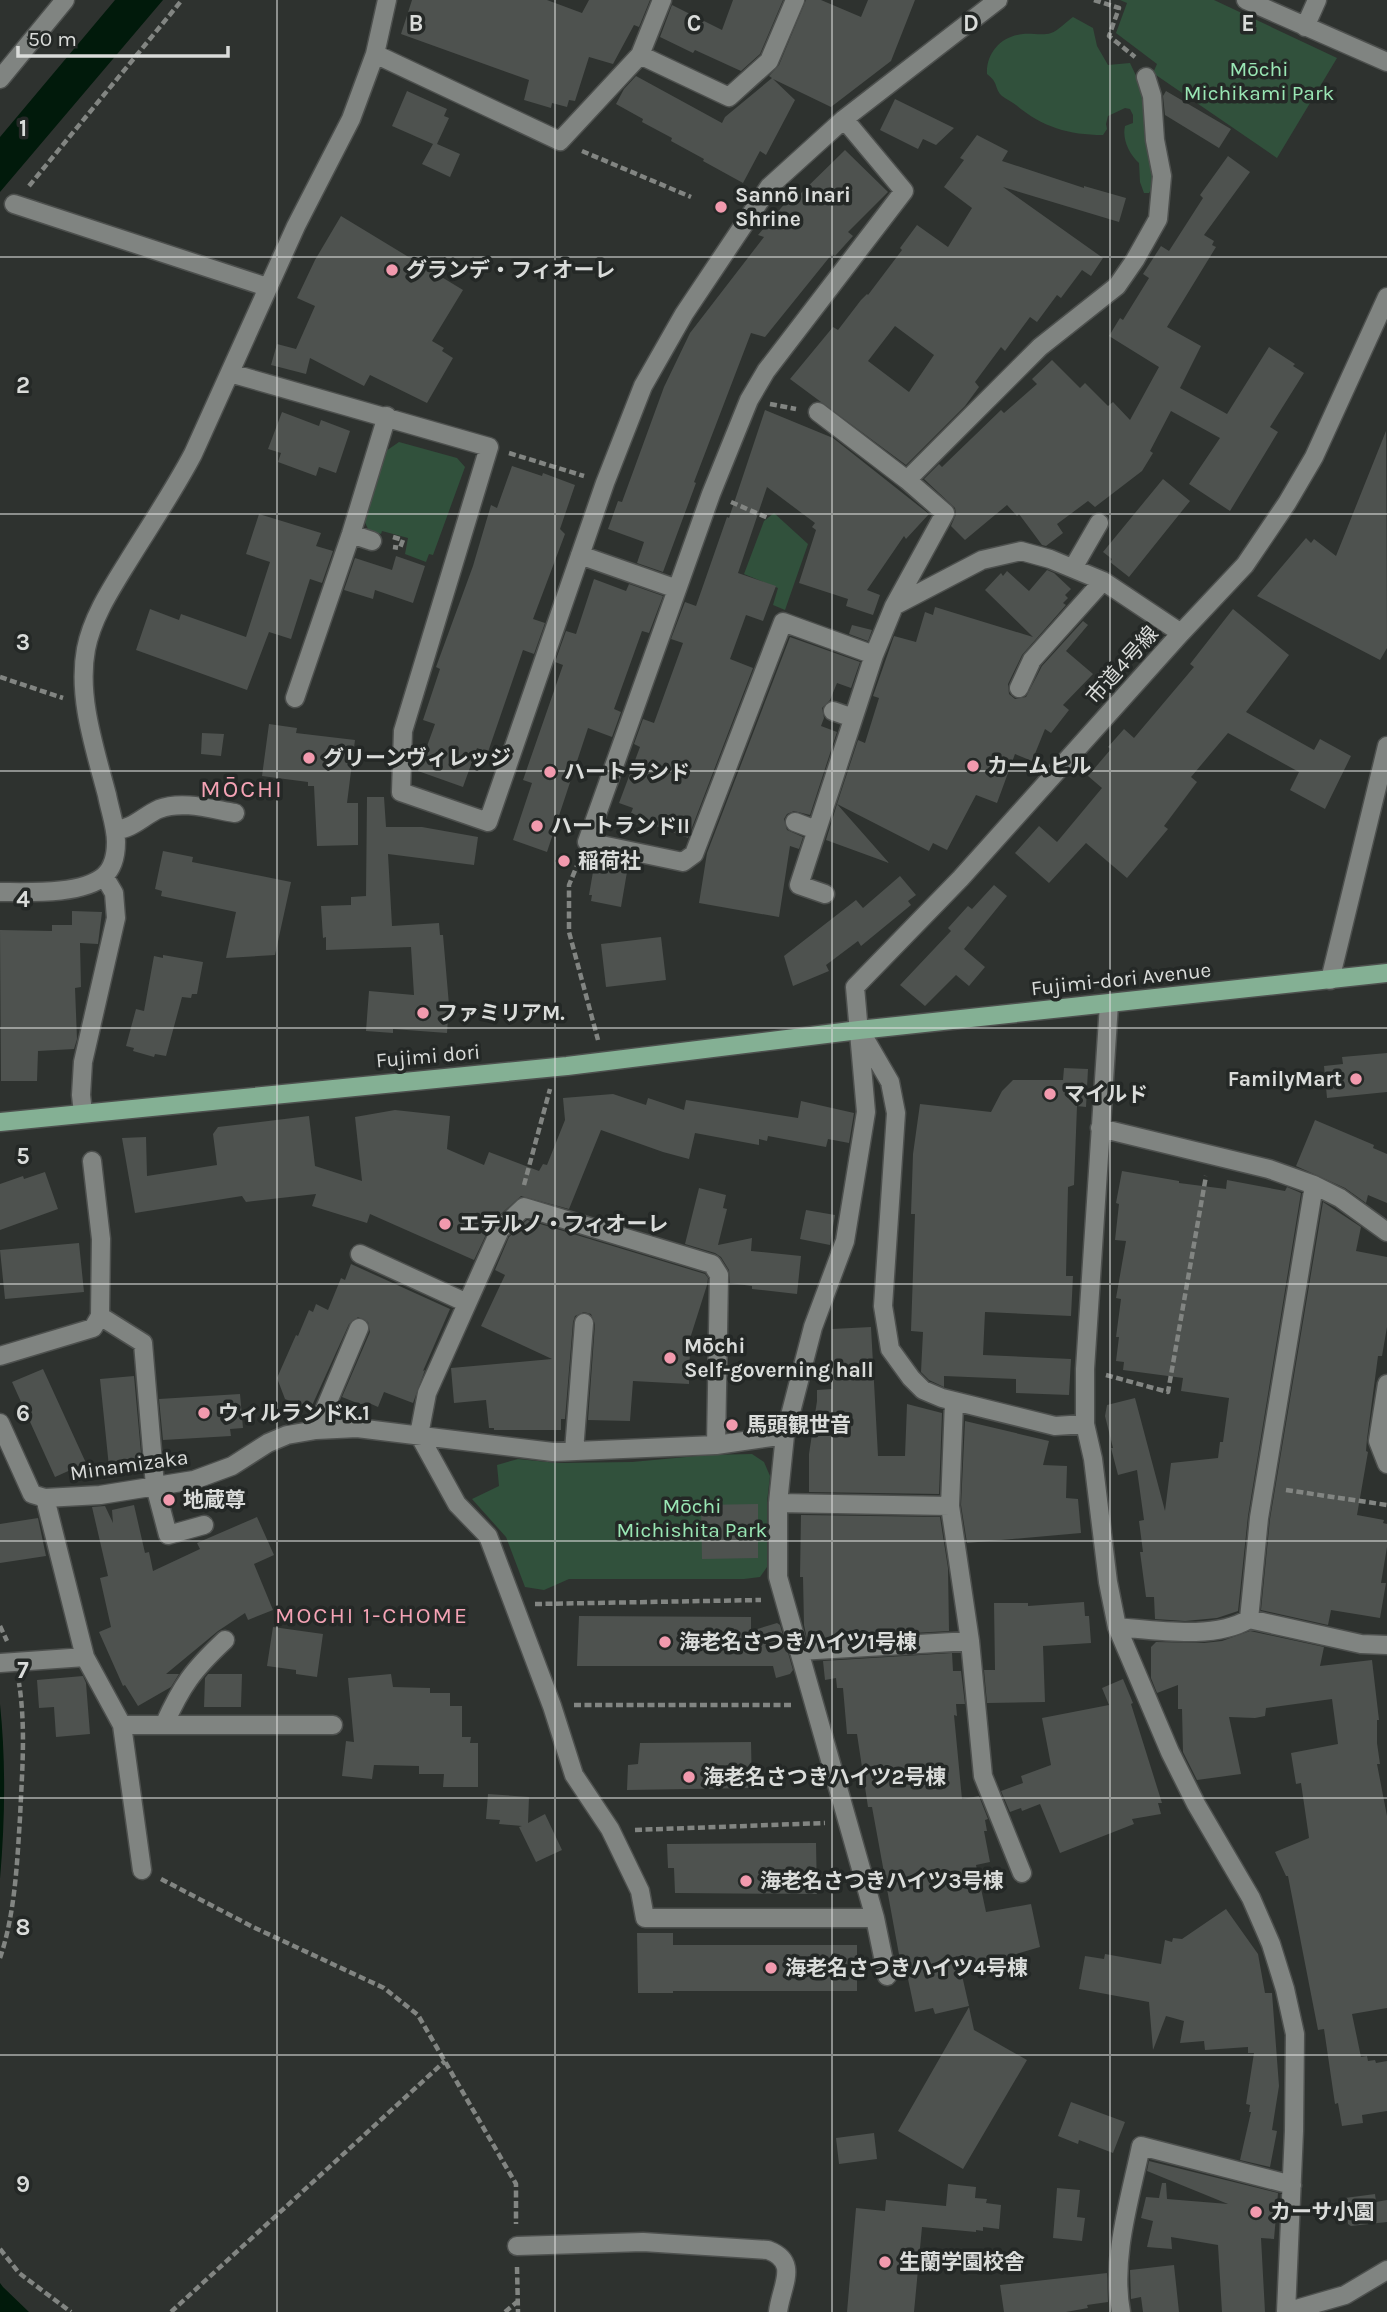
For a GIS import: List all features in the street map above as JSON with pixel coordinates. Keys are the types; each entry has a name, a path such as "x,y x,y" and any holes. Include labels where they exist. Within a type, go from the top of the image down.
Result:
{"main road":[{"name":"Fujimi-dori Avenue","path":"859,1030 1387,973"},
{"name":"Fujimi dori","path":"0,1122 567,1066 859,1030"}],"street":[{"path":"0,79 65,0"},
{"path":"0,892 85,885 104,876 115,855 115,830 87,706 84,664 93,627 114,584 177,484 296,226 351,119 375,54 387,0"},
{"path":"375,54 560,141 640,55 662,0"},
{"path":"640,55 729,97 769,61 795,0"},
{"path":"230,373 489,447 403,731 401,792 488,822 605,483 643,386 692,302 769,187 844,119 998,0"},
{"path":"1247,0 1387,62"},
{"path":"1304,27 1317,0"},
{"path":"907,480 1040,347 1117,286 1158,219 1162,176 1155,140 1153,96 1146,77"},
{"path":"844,119 904,191 766,370 750,400 710,494 587,842 683,862 694,854 783,622 874,655"},
{"path":"14,204 267,287"},
{"name":"市道4号線","path":"887,1976 875,1918 778,1577 778,1503 785,1435 813,1327 845,1241 866,1112 855,987 961,878 1245,565 1314,457 1387,297"},
{"path":"818,412 907,480 945,513 894,606 874,655 816,830 799,885 825,894"},
{"path":"295,698 351,534 387,416"},
{"path":"1073,568 1099,523"},
{"path":"351,534 372,541"},
{"path":"894,606 982,560 1021,551 1103,581 1181,633"},
{"path":"580,555 677,589"},
{"path":"1019,688 1032,660 1103,581"},
{"path":"833,711 853,718"},
{"path":"1330,979 1381,800 1387,747"},
{"path":"115,830 125,829 159,809 178,805 235,813"},
{"path":"795,822 816,830"},
{"path":"83,1113 81,1080 84,1054 116,918 114,893 104,876"},
{"path":"1109,1004 1084,1369 1085,1424 1093,1459 1108,1582 1117,1627 1170,1752 1196,1804 1251,1899 1271,1944 1285,1989 1295,2034 1286,2312 1345,2295 1387,2270"},
{"path":"859,1030 890,1082 895,1114 883,1306 890,1349 923,1390 954,1402 1055,1426 1085,1424"},
{"path":"1100,1128 1269,1169 1314,1185 1340,1199 1387,1233"},
{"path":"0,1356 93,1328 100,1316 100,1229 92,1161"},
{"path":"1249,1619 1265,1487 1314,1185"},
{"path":"716,1445 719,1275 712,1264 524,1207 500,1230 427,1393 419,1435 457,1504 488,1536 552,1706 574,1775 610,1829 640,1891 645,1918 875,1918"},
{"path":"360,1254 467,1303"},
{"path":"100,1316 143,1343 155,1486 168,1535 204,1525"},
{"path":"574,1451 584,1323"},
{"path":"316,1430 359,1328"},
{"path":"1387,1384 1378,1441 1387,1464"},
{"path":"954,1402 950,1506 970,1641 983,1776 1022,1873"},
{"path":"0,1423 32,1494 45,1499 85,1657 122,1725 142,1870"},
{"name":"Minamizaka","path":"45,1499 100,1495 194,1480 232,1466 268,1443 287,1435 316,1430 357,1428 553,1452 716,1445 785,1435"},
{"path":"778,1503 950,1506"},
{"path":"1117,1627 1176,1631 1214,1630 1238,1626 1249,1619 1361,1644 1387,1645"},
{"path":"164,1725 178,1693 194,1670 225,1640"},
{"path":"799,1651 970,1641"},
{"path":"7,1662 85,1657"},
{"path":"122,1725 332,1725"},
{"path":"1121,2312 1118,2297 1121,2242 1141,2146 1292,2185"},
{"path":"517,2246 643,2242 768,2250 785,2260 787,2269 778,2312"}],"path":[{"path":"14,204 182,0"},
{"path":"1094,0 1119,8 1109,36 1137,59"},
{"path":"589,153 691,197"},
{"path":"750,400 818,412"},
{"path":"489,447 605,483"},
{"path":"710,494 768,518"},
{"path":"0,677 87,706"},
{"path":"587,842 569,885 569,932 598,1040"},
{"path":"524,1207 524,1181 551,1088"},
{"path":"1084,1369 1168,1392 1206,1178 1207,1155"},
{"path":"1265,1487 1387,1505"},
{"path":"514,1607 534,1604 784,1599"},
{"path":"0,1626 7,1662 24,1716 18,1858 6,1939 0,1958"},
{"path":"552,1706 814,1705"},
{"path":"610,1829 847,1823"},
{"path":"142,1870 253,1927 384,1988 418,2015 516,2184 518,2312"},
{"path":"171,2312 445,2061"},
{"path":"0,2249 19,2273 71,2312"},
{"path":"506,2312 517,2301"}],"green space":[{"name":"Mōchi Michikami Park","path":"1120,0 1214,0 1337,58 1277,158 1153,73 1157,64 1116,33 1127,3"},
{"path":"1073,17 1093,28 1097,46 1108,65 1130,63 1139,82 1145,109 1144,132 1154,185 1149,193 1144,193 1140,182 1139,163 1125,141 1125,126 1133,123 1130,109 1125,108 1108,116 1107,129 1103,135 1067,131 1036,119 1002,96 987,74 992,53 1008,38 1023,34 1051,33"},
{"path":"399,442 457,458 465,467 433,555 429,554 426,562 405,554 408,538 368,529 363,518 386,451"},
{"path":"774,513 808,544 785,610 773,605 778,588 744,574 764,521"},
{"name":"Mōchi Michishita Park","path":"752,1454 764,1462 770,1476 767,1502 767,1567 760,1577 569,1579 544,1590 525,1587 506,1537 472,1499 499,1486 497,1465 518,1459 557,1463 632,1462"}],"shaded area":[{"path":"115,0 163,0 0,192 0,137"},
{"path":"0,1704 4,1792 0,1879"},
{"path":"0,2283 3,2287 29,2312 0,2312"}],"building":[{"path":"412,0 547,0 582,13 589,0 650,0 639,27 634,25 613,64 589,57 575,101 569,100 567,107 552,103 551,108 524,100 529,80 401,34"},
{"path":"733,0 783,0 760,54 741,71 660,37 672,5 722,30"},
{"path":"806,0 821,0 861,17 868,0 915,0 891,61 831,107 773,79 795,100 766,155 760,151 743,183 703,161 704,159 671,141 672,138 642,122 643,119 616,104 624,89 636,76 722,123 725,117 772,78 769,76 779,65"},
{"path":"407,91 447,109 444,116 449,118 437,144 460,154 450,177 422,164 433,144 392,126"},
{"path":"1166,91 1231,129 1219,148 1165,115 1163,96"},
{"path":"895,99 954,128 936,145 923,139 918,149 880,130"},
{"path":"977,135 1008,151 1002,161 1084,188 1126,198 1119,222 1003,187 1103,258 1091,276 1082,270 1061,298 1057,295 1037,322 1030,317 1005,351 1001,347 975,382 979,387 965,406 906,465 790,379 833,327 838,330 868,295 917,225 948,247 972,208 944,187 964,160 960,158","holes":["895,326 934,355 909,392 868,361"]},
{"path":"845,150 888,192 848,232 853,236 835,256 832,254 765,337 751,333 663,572 637,563 644,542 608,529 618,501 622,502 664,387 690,333 764,237 758,235 793,194 797,197"},
{"path":"1228,156 1250,172 1204,235 1214,241 1212,245 1216,247 1167,327 1201,346 1180,388 1227,414 1269,347 1304,373 1270,427 1278,432 1230,511 1189,484 1220,438 1171,411 1142,471 1095,507 1088,501 1057,524 1063,533 1046,546 1042,545 1019,514 1017,516 1007,505 965,540 951,526 956,514 955,508 924,479 939,464 942,467 1001,410 1004,413 1037,384 1032,379 1052,360 1080,388 1085,383 1108,406 1113,402 1130,420 1159,367 1109,336 1120,318 1123,320 1149,278 1143,274 1161,246 1169,251 1203,198 1200,195"},
{"path":"341,216 463,290 432,341 444,348 442,351 453,358 427,403 370,375 364,386 310,358 306,374 271,365 277,344 296,349 315,306 297,298 315,260"},
{"path":"765,410 833,438 929,514 906,539 904,536 867,590 880,595 873,615 846,606 848,599 799,583 816,530 812,527 815,523 767,487 738,573 776,586 763,621 746,615 730,659 753,668 688,838 653,825 654,822 631,813 633,808 619,803 640,747 634,744 643,719 654,723 683,643 671,639 685,602 696,606"},
{"path":"282,412 319,426 321,420 350,431 336,473 319,467 316,476 278,462 281,453 268,449"},
{"path":"1386,431 1387,648 1380,660 1257,596 1306,538 1311,543 1314,539 1336,556"},
{"path":"512,466 542,476 543,473 575,485 560,529 565,534 533,619 545,623 534,654 523,650 488,752 477,748 463,787 418,771 435,724 423,720 440,669 436,667 473,566 491,505 497,508"},
{"path":"1163,479 1190,501 1129,577 1110,562 1112,559 1103,552"},
{"path":"259,514 321,533 316,546 333,551 322,583 310,579 291,639 269,632 247,690 136,650 150,609 179,620 181,614 246,637 270,562 246,554"},
{"path":"396,556 425,566 413,603 375,590 373,599 344,590 355,558 392,570"},
{"path":"1047,570 1071,589 1065,595 1068,598 1063,603 1066,605 1022,655 1008,684 1009,694 1015,699 1026,697 1042,666 1083,621 1088,625 1066,651 1093,674 1063,705 1069,710 1051,733 1045,729 1032,761 1015,754 997,803 976,795 947,850 933,843 929,851 837,804 858,740 865,743 879,698 873,696 894,636 916,642 925,612 933,615 935,607 1033,637 985,590 1001,573 1003,576 1007,571 1029,591"},
{"path":"594,579 626,591 629,584 663,596 649,633 642,631 614,709 621,712 612,737 588,728 547,852 513,840 532,783 523,780 563,665 555,662 566,631 576,634"},
{"path":"1233,609 1289,655 1246,712 1314,750 1320,739 1351,756 1325,809 1290,790 1299,772 1228,733 1191,777 1197,782 1164,826 1168,829 1127,878 1086,843 1049,883 1015,853 1039,826 1057,842 1102,788 1088,776 1111,749 1108,747 1124,729 1134,738 1194,667 1190,664"},
{"path":"852,625 872,630 868,641 849,634"},
{"path":"790,637 860,662 851,688 837,683 830,700 822,708 824,718 821,726 837,732 810,815 794,811 784,819 787,830 803,837 799,849 790,846 779,917 699,903 707,853"},
{"name":"グリーンヴィレッジ","path":"269,724 297,728 296,733 355,740 347,803 358,803 358,845 317,846 314,786 308,786 308,782 262,776"},
{"path":"202,733 224,734 221,756 201,754"},
{"path":"367,797 384,797 386,827 422,827 478,837 474,865 388,854 392,926 439,923 440,935 443,935 449,1005 447,1033 393,1029 393,1033 366,1031 369,991 414,995 411,947 326,950 321,906 351,905 351,897 366,896"},
{"path":"837,804 889,863 826,840"},
{"path":"163,851 193,857 192,862 291,882 275,955 226,958 236,912 161,896 162,891 155,889"},
{"path":"594,866 627,872 621,907 591,901 592,895 589,895"},
{"path":"900,876 916,895 908,901 911,905 861,946 858,941 826,965 829,971 793,986 784,956 856,900 863,908"},
{"path":"994,885 1007,896 964,949 985,967 969,986 956,975 925,1006 900,985 951,931 948,928 968,906 972,909"},
{"path":"72,911 102,912 98,944 80,943 81,987 75,988 77,1039 74,1049 38,1051 37,1081 1,1081 0,930 52,931 52,925 72,925"},
{"path":"661,937 666,980 606,987 601,944"},
{"path":"163,955 203,962 197,994 192,994 191,998 182,997 166,1056 155,1054 154,1057 126,1046 136,1009 144,1011 154,956 163,958"},
{"name":"FamilyMart","path":"1387,1053 1387,1092 1327,1098 1324,1066 1343,1064 1342,1057"},
{"path":"1064,1068 1088,1069 1086,1107 1077,1106 1074,1185 1068,1187 1066,1276 1073,1276 1071,1316 985,1312 983,1355 1071,1359 1069,1395 1016,1393 1016,1379 944,1376 944,1387 929,1380 921,1372 923,1332 911,1331 915,1214 911,1214 913,1154 920,1104 991,1112 1002,1091 1013,1080 1063,1080"},
{"path":"613,1094 646,1105 648,1098 684,1110 686,1100 798,1118 801,1101 854,1113 849,1143 828,1139 826,1147 768,1136 767,1141 759,1139 759,1145 695,1133 689,1159 601,1130 569,1209 521,1196 492,1222 474,1260 370,1214 367,1223 312,1206 316,1194 246,1202 242,1196 135,1213 122,1138 146,1137 147,1176 217,1165 213,1134 218,1127 309,1116 315,1166 362,1181 355,1117 395,1110 450,1116 447,1149 484,1165 489,1152 539,1171 543,1164 547,1165 565,1120 563,1098"},
{"path":"1315,1120 1374,1145 1373,1148 1387,1154 1387,1203 1368,1195 1366,1203 1345,1188 1296,1166"},
{"path":"1122,1171 1179,1183 1226,1189 1227,1180 1285,1191 1287,1187 1301,1193 1248,1516 1238,1611 1217,1618 1185,1621 1155,1619 1154,1597 1146,1597 1140,1552 1143,1552 1139,1521 1144,1520 1137,1470 1118,1475 1111,1448 1105,1416 1107,1405 1135,1398 1165,1511 1171,1463 1218,1458 1229,1398 1181,1391 1183,1378 1123,1370 1124,1362 1116,1361 1121,1299 1116,1298 1126,1241 1115,1240 1119,1204 1116,1203"},
{"path":"45,1172 58,1209 0,1230 0,1184"},
{"path":"699,1188 726,1195 723,1208 727,1209 718,1245 752,1238 751,1251 801,1256 797,1294 752,1289 752,1286 730,1283 729,1270 721,1257 685,1244"},
{"path":"1323,1202 1361,1227 1356,1251 1387,1257 1387,1327 1382,1356 1378,1356 1367,1439 1368,1452 1357,1515 1384,1520 1383,1523 1387,1524 1387,1547 1381,1583 1386,1583 1380,1618 1331,1610 1328,1625 1261,1610 1270,1519"},
{"path":"806,1210 835,1215 830,1245 800,1239"},
{"path":"527,1220 705,1274 708,1278 707,1285 687,1348 690,1348 689,1384 633,1381 630,1421 588,1420 595,1324 591,1314 584,1312 575,1316 573,1322 565,1419 561,1419 561,1430 494,1430 489,1428 486,1400 454,1403 451,1368 552,1359 481,1326 505,1275 495,1270 509,1237"},
{"path":"79,1243 84,1292 5,1299 0,1250"},
{"path":"351,1264 450,1309 423,1371 425,1370 413,1403 384,1392 378,1407 369,1403 367,1407 342,1397 370,1332 368,1322 358,1317 349,1324 310,1410 285,1399 277,1378 296,1335 298,1336 309,1310 313,1312 316,1304 328,1310 341,1278 345,1280"},
{"path":"871,1327 878,1456 905,1456 907,1404 942,1413 939,1494 809,1492 809,1454 817,1390 832,1389 832,1329"},
{"path":"43,1369 86,1463 55,1477 12,1382"},
{"path":"134,1376 142,1464 109,1467 100,1379"},
{"name":"ウィルランドK.1","path":"240,1394 243,1428 230,1429 231,1436 163,1440 159,1399"},
{"path":"965,1421 1049,1441 1043,1465 1067,1466 1066,1498 1078,1499 1081,1533 967,1543 961,1505"},
{"path":"758,1504 758,1558 702,1559 701,1505"},
{"path":"134,1505 145,1553 149,1552 153,1571 200,1549 197,1543 257,1517 274,1555 254,1564 273,1610 248,1620 245,1613 218,1631 166,1674 179,1674 171,1687 138,1706 125,1685 123,1686 99,1632 111,1627 100,1578 108,1576 92,1507 105,1506 113,1523 112,1510"},
{"path":"801,1515 940,1517 948,1568 949,1631 807,1639 803,1577 800,1577"},
{"path":"38,1518 46,1556 0,1563 0,1524"},
{"path":"1084,1602 1085,1616 1089,1616 1091,1643 1043,1646 1045,1702 987,1703 984,1670 995,1670 994,1603 1028,1603 1028,1606"},
{"name":"海老名さつきハイツ1号棟","path":"579,1616 751,1617 751,1631 777,1623 780,1625 793,1670 790,1674 776,1678 773,1666 577,1666"},
{"path":"273,1627 323,1634 317,1677 296,1674 296,1670 267,1666"},
{"path":"1250,1631 1324,1647 1320,1666 1372,1660 1379,1720 1377,1743 1380,1764 1377,1764 1387,1816 1387,2008 1352,2014 1361,2057 1367,2056 1368,2061 1375,2060 1376,2063 1387,2061 1387,2111 1362,2115 1363,2123 1342,2126 1338,2103 1335,2104 1324,2029 1318,2030 1288,1876 1275,1852 1309,1838 1301,1783 1296,1784 1291,1753 1338,1744 1332,1699 1266,1708 1265,1716 1255,1718 1229,1717 1241,1774 1197,1780 1183,1752 1182,1709 1178,1709 1178,1685 1157,1693 1151,1678 1151,1647 1156,1642 1222,1641"},
{"path":"952,1653 953,1671 961,1671 965,1704 956,1704 957,1716 954,1715 962,1799 979,1796 988,1819 985,1820 987,1831 984,1831 990,1862 976,1865 986,1912 1031,1904 1040,1947 1006,1957 1007,1962 961,1971 969,2006 935,2014 933,2008 915,2012 904,1960 900,1960 872,1807 868,1807 857,1734 847,1734 843,1688 837,1688 836,1678 825,1680 823,1661"},
{"path":"208,1674 242,1674 241,1707 204,1707 205,1678"},
{"path":"391,1674 393,1687 430,1688 430,1693 450,1693 450,1706 462,1706 462,1737 471,1737 470,1743 478,1743 478,1787 443,1787 444,1774 419,1774 419,1766 374,1765 372,1779 342,1776 346,1741 354,1742 348,1678"},
{"path":"83,1676 86,1683 90,1734 56,1737 54,1707 39,1708 37,1680"},
{"path":"1123,1679 1133,1703 1131,1704 1162,1803 1158,1803 1161,1814 1132,1819 1134,1824 1060,1853 1040,1804 1022,1811 1021,1808 1010,1812 1001,1791 1023,1783 1021,1776 1051,1765 1042,1718 1109,1705 1102,1688"},
{"name":"海老名さつきハイツ2号棟","path":"751,1742 752,1788 627,1790 628,1765 638,1764 640,1743"},
{"path":"488,1794 529,1797 528,1823 545,1814 562,1850 536,1862 519,1827 522,1826 499,1824 500,1820 486,1819"},
{"name":"海老名さつきハイツ3号棟","path":"816,1843 817,1894 675,1893 674,1868 668,1868 667,1844"},
{"path":"1226,1909 1258,1954 1265,1993 1272,1993 1279,2086 1272,2130 1277,2131 1270,2167 1240,2160 1251,2112 1250,2105 1246,2104 1254,2053 1248,2053 1248,2047 1205,2050 1204,2041 1180,2043 1184,2021 1166,2016 1153,2050 1149,2002 1079,1989 1085,1956 1104,1959 1105,1954 1161,1964 1165,1940 1172,1942 1173,1938 1182,1939"},
{"name":"海老名さつきハイツ4号棟","path":"637,1933 673,1933 673,1945 857,1945 857,1991 638,1993"},
{"path":"969,2007 974,2030 1027,2060 963,2169 898,2131"},
{"path":"1071,2102 1125,2122 1113,2153 1079,2140 1078,2144 1058,2136"},
{"path":"874,2133 877,2159 839,2164 836,2138"},
{"path":"1149,2161 1278,2193 1274,2239 1261,2238 1265,2312 1222,2312 1218,2245 1171,2237 1172,2249 1147,2247 1153,2221 1141,2218 1146,2197 1159,2198 1162,2183 1166,2183 1167,2199 1228,2204 1147,2171"},
{"name":"生蘭学園校舎","path":"948,2184 976,2187 975,2198 987,2199 986,2203 1001,2205 999,2229 983,2227 983,2231 976,2232 922,2227 914,2312 847,2312 856,2208 885,2211 886,2200 946,2206"},
{"path":"1057,2188 1080,2190 1077,2217 1085,2218 1082,2241 1053,2238"},
{"path":"1375,2194 1376,2202 1387,2200 1387,2222 1351,2226 1348,2224 1345,2198"},
{"path":"1174,2265 1179,2312 1143,2312 1141,2297 1131,2299 1130,2270"},
{"path":"1107,2273 1108,2302 1066,2312 1004,2312 1000,2285"}],"place":[{"name":"Sannō Inari Shrine","path":"721,207"},
{"name":"グランデ・フィオーレ","path":"392,270"},
{"name":"グリーンヴィレッジ","path":"309,758"},
{"name":"カームヒル","path":"973,766"},
{"name":"ハートランド","path":"550,772"},
{"name":"ハートランドII","path":"537,826"},
{"name":"稲荷社","path":"564,861"},
{"name":"ファミリアM.","path":"423,1013"},
{"name":"FamilyMart","path":"1356,1079"},
{"name":"マイルド","path":"1050,1094"},
{"name":"エテルノ・フィオーレ","path":"445,1224"},
{"name":"Mōchi Self-governing hall","path":"670,1358"},
{"name":"ウィルランドK.1","path":"204,1413"},
{"name":"馬頭観世音","path":"732,1425"},
{"name":"地蔵尊","path":"169,1500"},
{"name":"海老名さつきハイツ1号棟","path":"665,1642"},
{"name":"海老名さつきハイツ2号棟","path":"689,1777"},
{"name":"海老名さつきハイツ3号棟","path":"746,1881"},
{"name":"海老名さつきハイツ4号棟","path":"771,1968"},
{"name":"カーサ小園","path":"1256,2212"},
{"name":"生蘭学園校舎","path":"885,2262"}],"district":[{"name":"MŌCHI","path":"242,789"},
{"name":"MOCHI 1-CHOME","path":"372,1615"}]}
